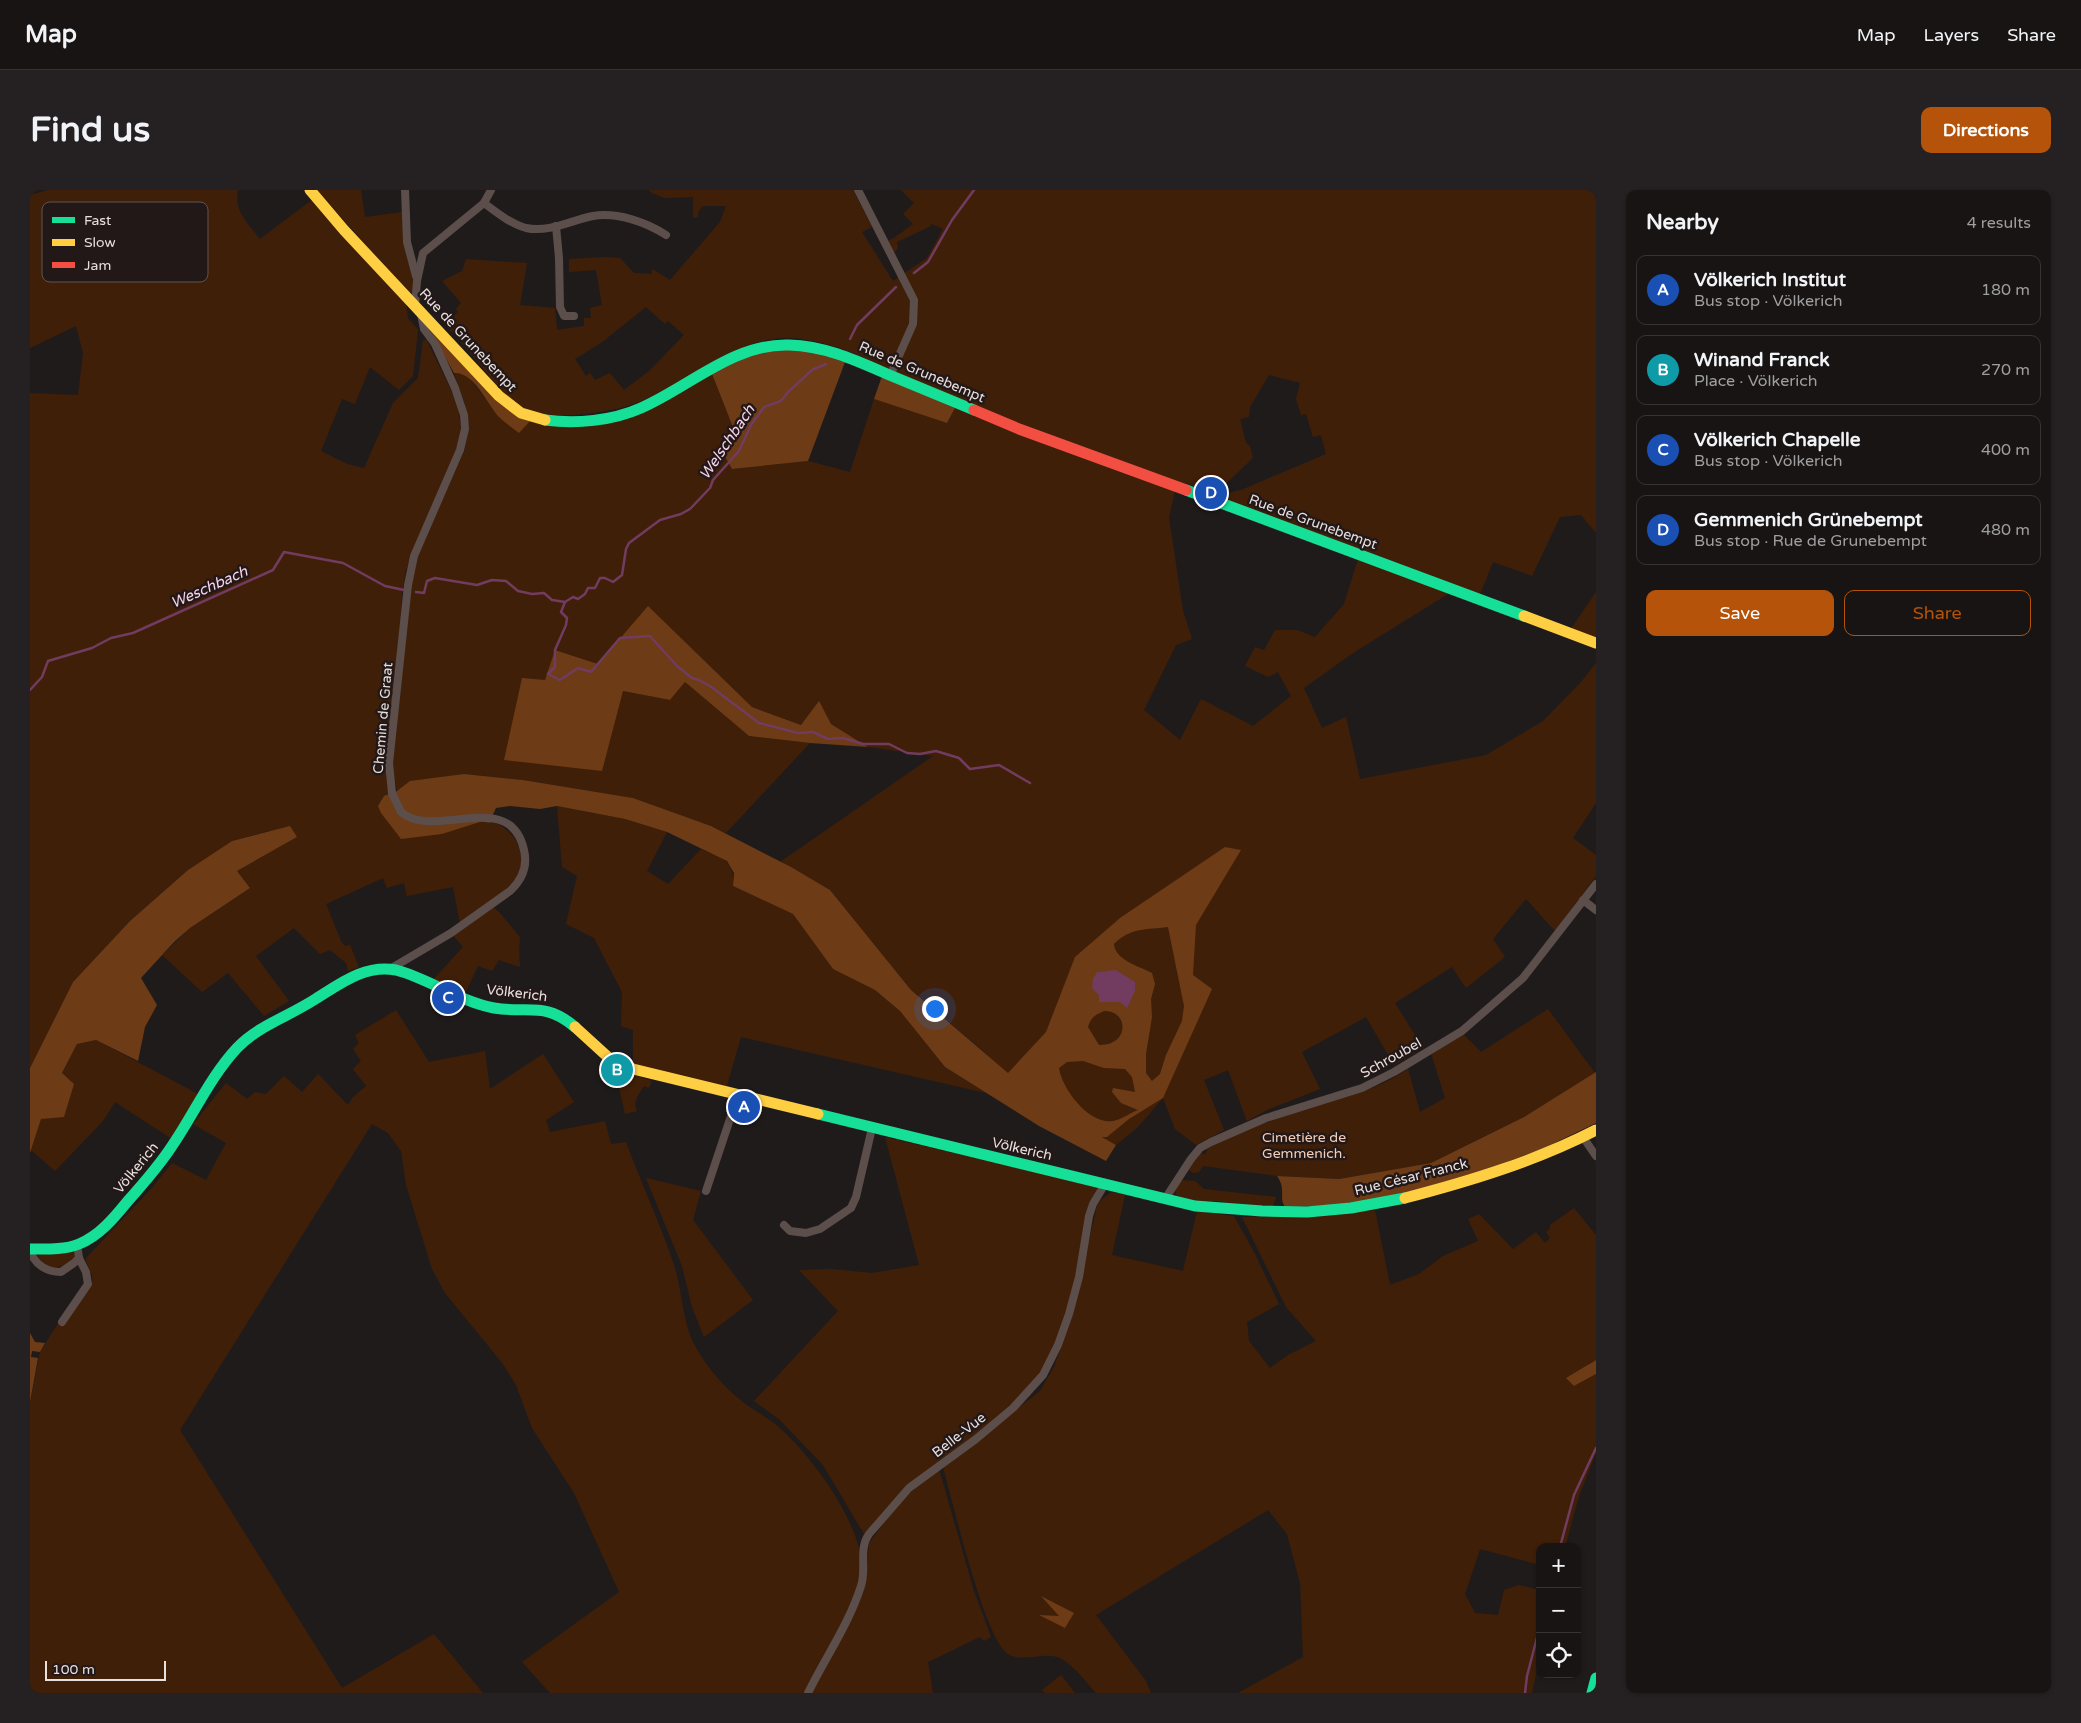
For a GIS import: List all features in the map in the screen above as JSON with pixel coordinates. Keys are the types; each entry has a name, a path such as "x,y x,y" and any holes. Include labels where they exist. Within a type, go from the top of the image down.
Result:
{"main road":[{"name":"Rue de Grunebempt","path":"310,190 418,310 505,402 524,414 548,420 592,419 628,413 668,395 747,351 765,346 801,345 820,348 1019,429 1435,582 1596,644"},
{"name":"Völkerich","path":"30,1250 51,1249 77,1244 101,1229 154,1173 179,1136 218,1070 236,1048 252,1034 265,1024 301,1008 348,979 366,972 390,969 405,972 482,1005 496,1008 531,1009 550,1012 570,1023 601,1051 621,1064 671,1079 1164,1198"},
{"name":"Rue César Franck","path":"1164,1198 1195,1206 1246,1211 1331,1209 1374,1204 1437,1188 1506,1167 1547,1153 1596,1130"},
{"path":"1592,1693 1596,1678"}],"street":[{"path":"405,190 407,242 417,281 418,310"},
{"path":"417,281 423,253 484,203 491,190"},
{"path":"858,190 914,300 913,324 890,376"},
{"path":"484,203 526,228 536,229 556,226 593,216 614,216 647,225 666,235"},
{"path":"556,226 560,307 564,316 574,316"},
{"name":"Chemin de Graat","path":"390,969 451,933 510,891 518,883 526,863 522,842 508,824 489,818 424,821 414,819 401,812 391,786 389,763 408,585 419,542 456,462 465,429 464,415 455,388 435,344 424,329 418,310"},
{"name":"Schroubel","path":"1164,1198 1200,1148 1266,1118 1362,1088 1394,1072 1462,1031 1523,978 1596,884"},
{"path":"1584,900 1596,910"},
{"path":"706,1191 738,1095"},
{"path":"784,1225 790,1231 806,1233 820,1229 850,1208 856,1197 872,1128"},
{"path":"1582,1137 1596,1156"},
{"name":"Belle-Vue","path":"808,1693 855,1602 862,1584 863,1542 909,1488 976,1439 1013,1408 1043,1375 1058,1345 1069,1314 1079,1278 1089,1216 1093,1204 1105,1184"},
{"path":"62,1322 88,1284 86,1272 79,1258 77,1244"},
{"name":"Völkerich","path":"30,1250 36,1262 53,1272 61,1272 79,1258"}],"green space":[{"path":"48,190 238,190 237,197 240,211 260,239 313,199 406,303 408,318 418,330 413,376 399,390 370,367 355,404 342,399 321,451 347,464 364,468 393,403 418,378 423,341 426,339 458,407 461,430 454,458 416,542 406,570 402,593 386,755 387,782 389,794 498,824 515,839 522,858 519,873 509,886 488,903 499,912 520,937 520,967 499,960 492,971 478,966 463,998 430,983 463,947 449,931 460,923 453,887 407,896 404,883 387,888 383,878 326,904 341,941 345,946 350,945 359,967 348,971 346,963 330,950 320,954 294,928 256,956 289,1001 264,1016 228,973 202,992 162,955 190,928 250,888 237,871 297,837 268,831 232,841 188,870 130,921 73,982 30,1068 30,393 78,395 83,353 76,326 30,348 30,195"},
{"path":"316,190 361,190 365,217 402,212 404,242 414,282 413,292 410,293"},
{"path":"649,190 853,190 872,227 862,232 893,281 927,258 943,229 932,224 897,242 898,248 894,253 887,241 913,224 903,214 914,203 901,190 1596,190 1596,533 1581,515 1560,517 1532,576 1493,562 1477,602 1448,594 1353,653 1304,688 1322,728 1346,717 1360,779 1486,755 1543,721 1581,682 1596,663 1596,803 1573,838 1596,855 1596,876 1555,931 1526,899 1493,939 1505,957 1466,988 1452,967 1395,1003 1423,1048 1394,1065 1366,1017 1302,1052 1320,1089 1267,1110 1247,1121 1228,1070 1204,1080 1224,1130 1196,1145 1175,1129 1163,1098 1138,1127 1116,1145 1028,1093 983,1051 911,990 830,890 780,862 933,756 868,747 831,724 802,725 752,707 648,607 598,664 556,650 623,691 670,700 685,682 749,736 810,743 726,833 633,798 523,780 464,774 397,791 392,765 412,581 416,560 465,449 469,428 465,404 454,373 461,373 470,379 500,418 530,421 614,421 712,374 736,435 724,455 732,469 808,461 850,472 874,399 947,423 955,408 865,358 837,347 794,338 763,341 746,346 650,397 632,405 613,410 565,416 534,413 519,407 502,392 445,325 458,312 456,309 461,303 442,281 462,271 466,259 527,263 520,305 555,308 557,330 584,326 584,318 591,318 590,308 602,305 596,270 569,272 569,259 620,258 634,273 652,274 652,269 670,280 720,222 726,206 703,206 698,212 698,217 693,218 693,197 664,198","holes":["646,307 665,324 668,321 684,335 649,371 624,390 610,373 595,380 590,373 586,376 575,359 601,343","1269,375 1300,383 1296,399 1301,415 1306,414 1313,437 1321,435 1326,454 1241,490 1231,492 1216,506 1358,559 1344,604 1315,637 1297,630 1275,630 1264,650 1255,647 1245,666 1268,677 1278,672 1291,696 1253,726 1201,699 1180,740 1144,710 1176,645 1192,639 1183,611 1169,517 1175,491 1186,483 1215,494 1253,458 1250,446 1246,443 1240,419 1249,417 1250,407"]},
{"path":"1596,592 1596,649 1566,636"},
{"path":"557,806 625,819 667,832 647,871 668,884 701,849 726,861 732,870 733,886 793,914 833,969 875,990 900,1011 945,1067 986,1093 741,1037 726,1089 633,1065 633,1030 621,1026 622,992 594,938 566,924 577,876 562,867"},
{"name":"Cimetière de Gemmenich.","path":"1548,1009 1595,1073 1524,1117 1431,1163 1339,1179 1277,1176 1203,1166 1199,1172 1193,1173 1189,1170 1190,1165 1201,1152 1205,1155 1208,1148 1277,1118 1369,1089 1408,1069 1420,1112 1445,1098 1431,1053 1464,1035 1481,1052"},
{"path":"396,1010 429,1062 485,1051 490,1089 543,1054 574,1102 546,1120 550,1132 605,1121 611,1144 626,1142 674,1265 689,1333 697,1350 725,1386 747,1405 775,1424 803,1452 832,1491 854,1533 860,1552 861,1570 858,1584 846,1616 804,1693 550,1693 522,1662 619,1592 574,1493 532,1428 516,1385 503,1364 445,1293 432,1269 406,1185 401,1151 388,1133 372,1124 180,1430 342,1688 434,1634 483,1693 30,1693 30,1402 40,1352 60,1320 92,1284 93,1280 86,1258 151,1189 172,1163 206,1180 226,1143 193,1124 226,1083 247,1099 255,1092 266,1094 284,1076 302,1092 318,1074 348,1105 353,1097 366,1086 353,1069 361,1061 353,1049 359,1043 355,1035"},
{"path":"96,1040 198,1094 172,1139 115,1102 103,1121 55,1171 31,1150 41,1118 77,1043"},
{"path":"621,1071 652,1081 649,1088 644,1086 638,1095 635,1104 637,1111 625,1114 616,1074"},
{"path":"885,1137 1098,1187 1088,1218 1066,1315 1049,1357 1036,1378 1003,1413 902,1492 864,1534 823,1465 779,1419 754,1401 838,1311 799,1270 831,1269 872,1273 919,1265"},
{"path":"646,1178 701,1191 693,1220 753,1300 704,1337 692,1307 682,1266"},
{"path":"1181,1180 1195,1181 1204,1189 1276,1197 1273,1206 1258,1207 1216,1201 1200,1202 1176,1196 1175,1187"},
{"path":"1112,1192 1125,1195 1112,1255 1183,1271 1197,1211 1234,1216 1279,1304 1247,1322 1249,1341 1270,1368 1288,1355 1316,1341 1286,1307 1242,1217 1333,1214 1375,1210 1390,1285 1419,1274 1443,1256 1478,1241 1468,1219 1479,1214 1513,1249 1536,1232 1545,1243 1550,1238 1546,1232 1550,1229 1550,1225 1574,1208 1596,1235 1596,1360 1590,1363 1574,1386 1596,1374 1596,1453 1579,1496 1566,1543 1536,1543 1536,1564 1480,1549 1465,1594 1475,1613 1498,1615 1504,1590 1519,1585 1536,1589 1536,1674 1532,1693 1238,1693 1303,1657 1300,1583 1287,1534 1268,1510 1096,1615 1146,1681 1151,1693 1096,1693 1075,1669 1060,1658 1054,1656 1020,1657 1008,1654 999,1643 989,1623 961,1537 943,1467 1040,1391 1054,1367 1071,1319 1097,1206 1103,1198"},
{"path":"73,1251 76,1258 65,1265 53,1268 43,1265 37,1253"},
{"path":"939,1469 974,1591 991,1637 984,1641 980,1637 928,1662 933,1693 812,1693 858,1605 866,1583 869,1543 895,1508 917,1486"},
{"path":"1061,1675 1075,1693 1045,1693 1042,1690"}],"shaded area":[{"path":"430,330 530,421 519,433 500,418 474,383 461,374 454,373"},
{"path":"777,347 821,352 845,362 808,461 732,469 724,455 736,435 712,374 739,358"},
{"path":"882,376 955,408 947,423 874,399"},
{"path":"648,606 752,707 801,725 819,701 831,724 868,747 749,736 685,682 670,700 623,691 602,771 504,760 522,678 545,680 555,650 598,664"},
{"path":"464,774 523,780 633,798 711,826 791,867 830,890 911,990 1008,1073 1046,1032 1075,957 1120,918 1225,847 1241,850 1196,925 1193,975 1212,989 1163,1098 1129,1119 1107,1137 1102,1137 1116,1145 1106,1161 1039,1126 945,1067 900,1011 875,990 833,969 793,914 733,886 734,873 727,861 667,832 625,819 557,806 540,809 510,806 496,808 489,823 483,821 442,834 401,839 381,813 378,806 384,796 397,791 410,781","holes":["1168,927 1184,1006 1182,1021 1166,1055 1160,1074 1152,1081 1146,1073 1146,1054 1152,1017 1151,999 1155,984 1152,973 1123,958 1115,950 1114,944 1133,932","1104,1011 1112,1012 1118,1016 1122,1022 1122,1028 1121,1034 1116,1040 1109,1044 1099,1045 1088,1027 1096,1015","1083,1061 1104,1068 1125,1069 1132,1077 1135,1092 1113,1088 1112,1092 1121,1103 1138,1110 1113,1121 1104,1121 1086,1112 1071,1095 1061,1076 1059,1068 1067,1062"]},
{"path":"290,826 297,837 237,871 250,888 190,928 174,942 141,978 157,1005 145,1027 138,1061 96,1040 77,1044 62,1073 74,1084 64,1117 41,1119 30,1153 30,1068 73,982 130,921 188,870 232,841"},
{"path":"1116,970 1135,982 1135,991 1127,1008 1120,1002 1099,1002 1099,995 1092,988 1093,979 1097,972"},
{"path":"1596,1072 1596,1123 1544,1148 1494,1167 1392,1197 1341,1205 1285,1207 1283,1203 1282,1189 1277,1176 1339,1179 1431,1163 1524,1117"},
{"path":"30,1333 35,1342 45,1343 40,1352 32,1351 31,1357 38,1358 30,1402"},
{"path":"1596,1360 1596,1374 1574,1386 1566,1378"},
{"path":"1041,1596 1074,1613 1065,1628 1039,1615 1059,1616"}],"waterway":[{"name":"Welschbach","path":"914,273 928,262 952,220 974,190"},
{"name":"Welschbach","path":"850,339 857,325 896,287"},
{"name":"Welschbach","path":"416,592 424,593 427,581 435,578 477,585 492,580 506,581 518,591 532,594 544,593 552,600 565,602 573,597 578,599 585,594 588,588 595,588 600,578 613,582 622,575 626,549 629,543 660,520 681,514 690,509 710,488 713,480 739,451 751,425 764,407 781,401 812,370 826,364"},
{"name":"Weschbach","path":"30,690 42,677 48,661 92,648 111,638 133,633 273,570 284,552 343,563 385,586 404,590"},
{"path":"565,602 561,612 567,618 566,625 555,650 555,667 548,674 560,680 578,668 591,672 620,638 650,636 677,666 692,678 710,686 759,723 798,733 813,732 828,739 843,738 863,744 889,744 907,753 920,754 936,751 959,758 970,769 999,765 1030,783"},
{"path":"1561,1543 1574,1495 1596,1448"},
{"path":"1525,1693 1527,1676 1538,1633"}],"traffic: fast":[{"path":"545,420 569,422 606,419 618,416 641,408 712,368 749,351 769,346 789,345 815,348 840,355 974,410"},
{"path":"1186,490 1524,616"},
{"path":"30,1249 55,1249 73,1246 86,1241 106,1226 162,1161 219,1071 237,1048 255,1033 354,976 374,970 396,970 481,1005 494,1008 545,1011 564,1019 575,1027"},
{"path":"818,1114 1195,1206 1307,1212 1351,1208 1405,1198"},
{"path":"1592,1693 1596,1678"}],"traffic: slow":[{"path":"310,190 344,230 499,396 521,413 545,420"},
{"path":"1524,616 1596,643"},
{"path":"575,1027 609,1058 633,1069 818,1114"},
{"path":"1405,1198 1454,1185 1526,1161 1596,1130"}],"traffic: jam":[{"path":"974,410 1019,429 1186,490"}],"place":[{"name":"Gemmenich Grünebempt","path":"1211,493"},
{"name":"Völkerich Chapelle","path":"448,998"},
{"name":"Winand Franck","path":"617,1070"},
{"name":"Völkerich Institut","path":"744,1107"}]}
